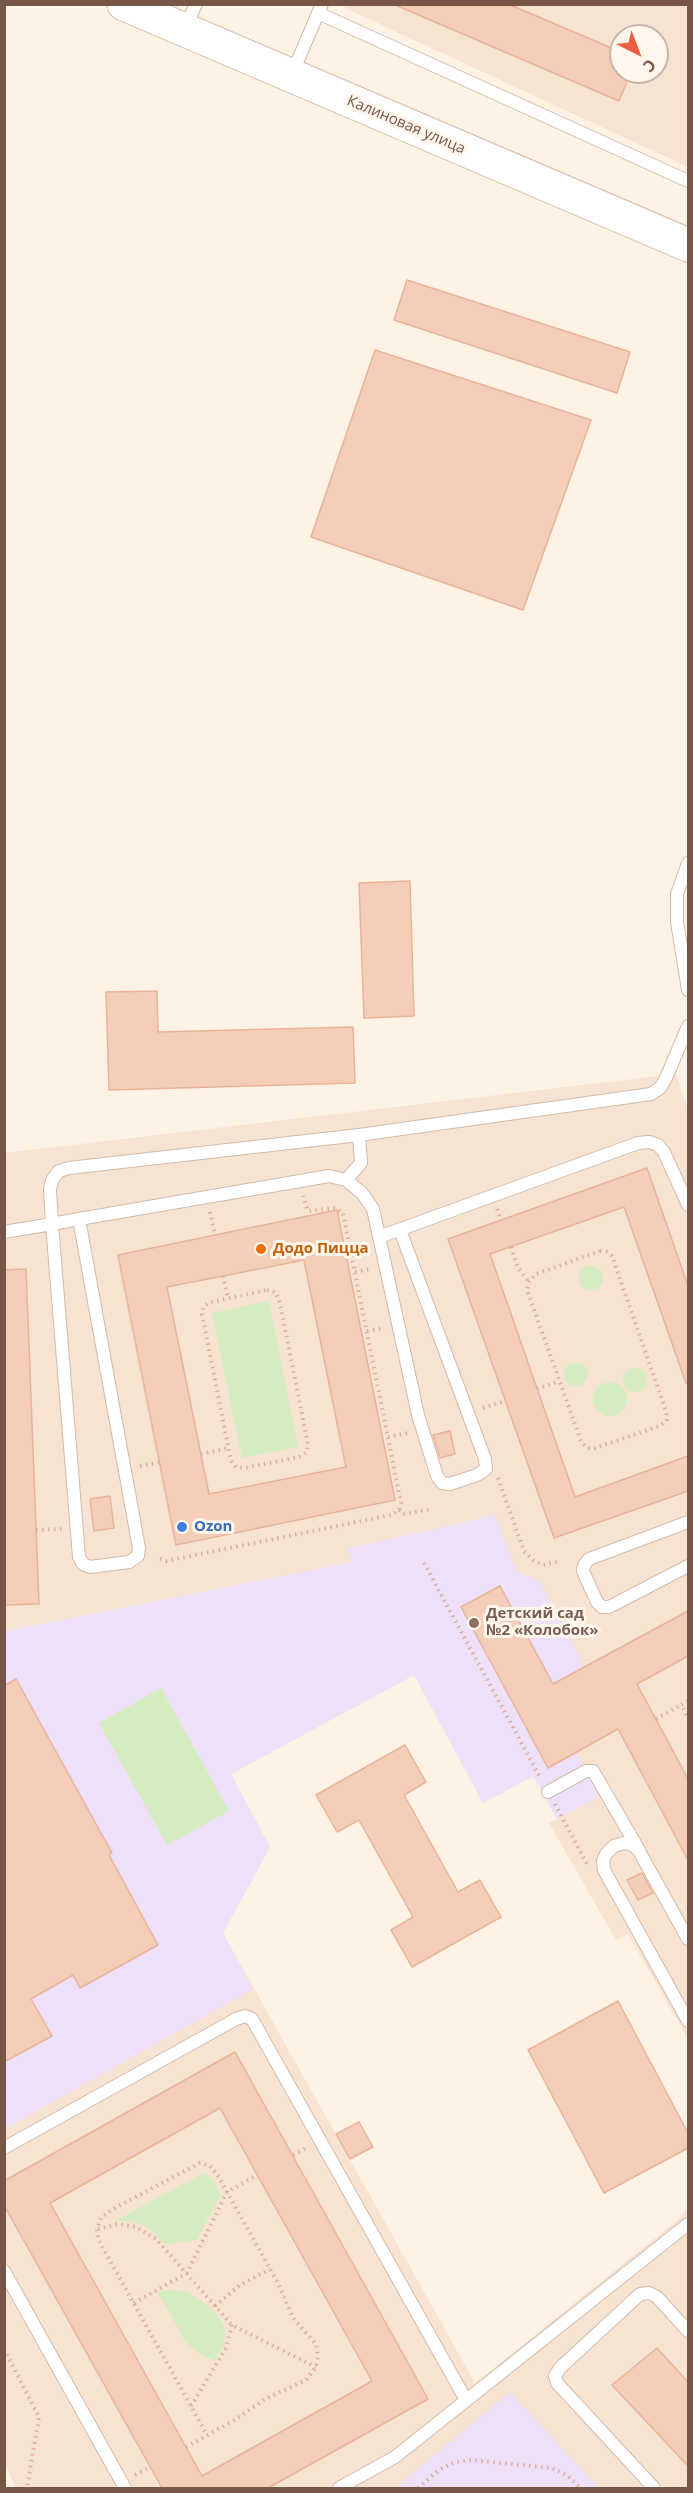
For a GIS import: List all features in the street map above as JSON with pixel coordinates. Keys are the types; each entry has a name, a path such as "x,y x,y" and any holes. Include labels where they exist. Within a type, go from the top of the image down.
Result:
{"street":[{"name":"Калиновая улица","path":"124,4 190,17 291,75 688,245"}],"lane":[{"path":"291,75 320,9 688,181"},
{"path":"688,863 677,894 677,922 688,990"},
{"path":"79,1219 137,1536 138,1556 129,1562 90,1567 83,1564 79,1557 52,1224 50,1189 52,1180 59,1171 359,1135 651,1094 660,1088 666,1078 688,1026"},
{"path":"346,1180 361,1163 359,1135"},
{"path":"379,1237 638,1143 649,1142 658,1145 664,1152 688,1205"},
{"path":"4,1232 329,1176 346,1180 362,1193 373,1209 418,1415 437,1476 442,1483 450,1484 477,1475 486,1468 485,1459 400,1230"},
{"path":"688,1522 589,1559 583,1571 597,1602 602,1607 609,1607 688,1566"},
{"path":"548,1792 586,1771 594,1771 688,1940"},
{"path":"639,1851 633,1845 624,1843 614,1846 603,1861 611,1882 688,2021"},
{"path":"4,2148 236,2019 246,2016 252,2019 466,2400"},
{"path":"339,2488 395,2457 688,2224"},
{"path":"4,2271 125,2488"},
{"path":"654,2488 557,2383 555,2376 560,2368 640,2294 649,2293 657,2297 688,2331"}],"path":[{"path":"160,1559 166,1561 391,1515 399,1510 401,1503 343,1213 335,1208 308,1211 303,1193"},
{"path":"207,1197 215,1235"},
{"path":"511,1247 518,1268 529,1282"},
{"path":"600,1251 608,1252 612,1256 666,1411 667,1420 660,1426 649,1430 595,1448 587,1448 580,1442 559,1381 527,1290 529,1282 536,1274 600,1251"},
{"path":"355,1272 371,1269"},
{"path":"223,1276 228,1299"},
{"path":"267,1290 275,1292 279,1299 308,1444 307,1452 299,1457 244,1468 236,1467 231,1461 229,1448 202,1314 204,1306 211,1302 267,1290"},
{"path":"367,1331 384,1328"},
{"path":"537,1389 559,1381"},
{"path":"468,1414 505,1401"},
{"path":"388,1437 408,1433"},
{"path":"201,1454 229,1448"},
{"path":"138,1466 160,1462"},
{"path":"486,1468 496,1474 524,1551 533,1560 543,1565 557,1562"},
{"path":"399,1510 403,1514 432,1509"},
{"path":"36,1530 77,1528"},
{"path":"424,1563 600,1888 611,1882"},
{"path":"656,1719 688,1701"},
{"path":"681,1705 688,1718"},
{"path":"186,2447 207,2435 265,2399 306,2380 316,2367 318,2356 316,2344 293,2318 270,2269 227,2192 210,2166 200,2163 111,2210 102,2218 97,2229 98,2239 207,2435"},
{"path":"134,2303 187,2273 227,2192 257,2175"},
{"path":"97,2229 118,2224 136,2227 156,2239 232,2325 316,2367"},
{"path":"215,2306 240,2285 270,2269"},
{"path":"191,2406 226,2348 232,2325"},
{"path":"4,2349 39,2417 27,2488"},
{"path":"418,2488 439,2470 455,2462 471,2460 552,2468 568,2476 581,2488"}],"shaded area":[{"path":"346,4 688,5 688,167 345,8"},
{"path":"676,1074 688,1109 688,2039 628,1934 616,1940 549,1823 557,1819 534,1776 483,1803 414,1675 231,1774 270,1847 223,1933 475,2383 678,2220 688,2208 688,2488 16,2488 4,2462 4,1153"},
{"path":"495,1515 517,1572 539,1580 618,1729 576,1752 600,1796 557,1819 533,1776 483,1803 414,1675 231,1774 270,1847 223,1933 253,1989 5,2129 5,1631 353,1562 346,1549"},
{"path":"510,2392 599,2488 395,2488"}],"green space":[{"path":"591,1266 600,1269 603,1278 600,1287 591,1290 582,1287 579,1278 582,1269"},
{"path":"269,1301 298,1447 242,1458 212,1313"},
{"path":"576,1362 585,1365 588,1374 585,1383 576,1386 567,1383 564,1374 567,1365"},
{"path":"635,1368 644,1371 647,1380 644,1389 635,1392 626,1389 623,1380 626,1371"},
{"path":"610,1382 622,1387 627,1399 622,1411 610,1416 598,1411 593,1399 598,1387"},
{"path":"161,1688 229,1811 167,1845 99,1723"},
{"path":"204,2173 212,2179 221,2194 197,2240 165,2244 152,2231 134,2221 115,2221"},
{"path":"157,2291 188,2292 202,2301 217,2315 226,2329 225,2342 215,2361 197,2352 186,2342"}],"building":[{"path":"393,4 508,4 609,47 609,84 626,84 619,101"},
{"path":"407,280 630,352 617,393 394,320"},
{"path":"375,350 591,420 523,610 311,537"},
{"path":"410,881 414,1016 364,1018 359,883"},
{"path":"157,991 158,1032 353,1027 355,1083 109,1090 106,992"},
{"path":"647,1168 688,1286 688,1383 686,1383 624,1207 490,1254 575,1497 688,1456 688,1491 554,1538 448,1239"},
{"path":"337,1210 395,1500 176,1545 118,1255","holes":["304,1260 346,1467 209,1494 167,1287"]},
{"path":"26,1269 39,1604 4,1605 4,1270"},
{"path":"450,1431 455,1454 440,1458 433,1435"},
{"path":"110,1496 114,1528 94,1531 90,1499"},
{"path":"500,1586 553,1684 688,1611 688,1656 637,1684 688,1779 688,1860 618,1729 548,1768 461,1607"},
{"path":"16,1679 112,1853 109,1855 158,1945 80,1988 73,1975 31,1999 52,2036 4,2062 4,1686"},
{"path":"405,1745 426,1782 404,1795 458,1892 480,1880 501,1917 412,1967 391,1930 413,1917 359,1820 337,1832 316,1795"},
{"path":"642,1873 653,1893 638,1900 627,1880"},
{"path":"618,2001 688,2133 688,2148 604,2193 528,2050"},
{"path":"235,2052 428,2399 268,2488 162,2488 4,2205 4,2181","holes":["220,2108 372,2381 202,2476 50,2203"]},
{"path":"359,2122 373,2147 350,2159 336,2134"},
{"path":"657,2348 688,2382 688,2466 612,2385"}],"place":[{"name":"Додо Пицца","path":"261,1249"},
{"name":"Ozon","path":"182,1527"},
{"name":"Детский сад №2 «Колобок»","path":"474,1623"}]}
